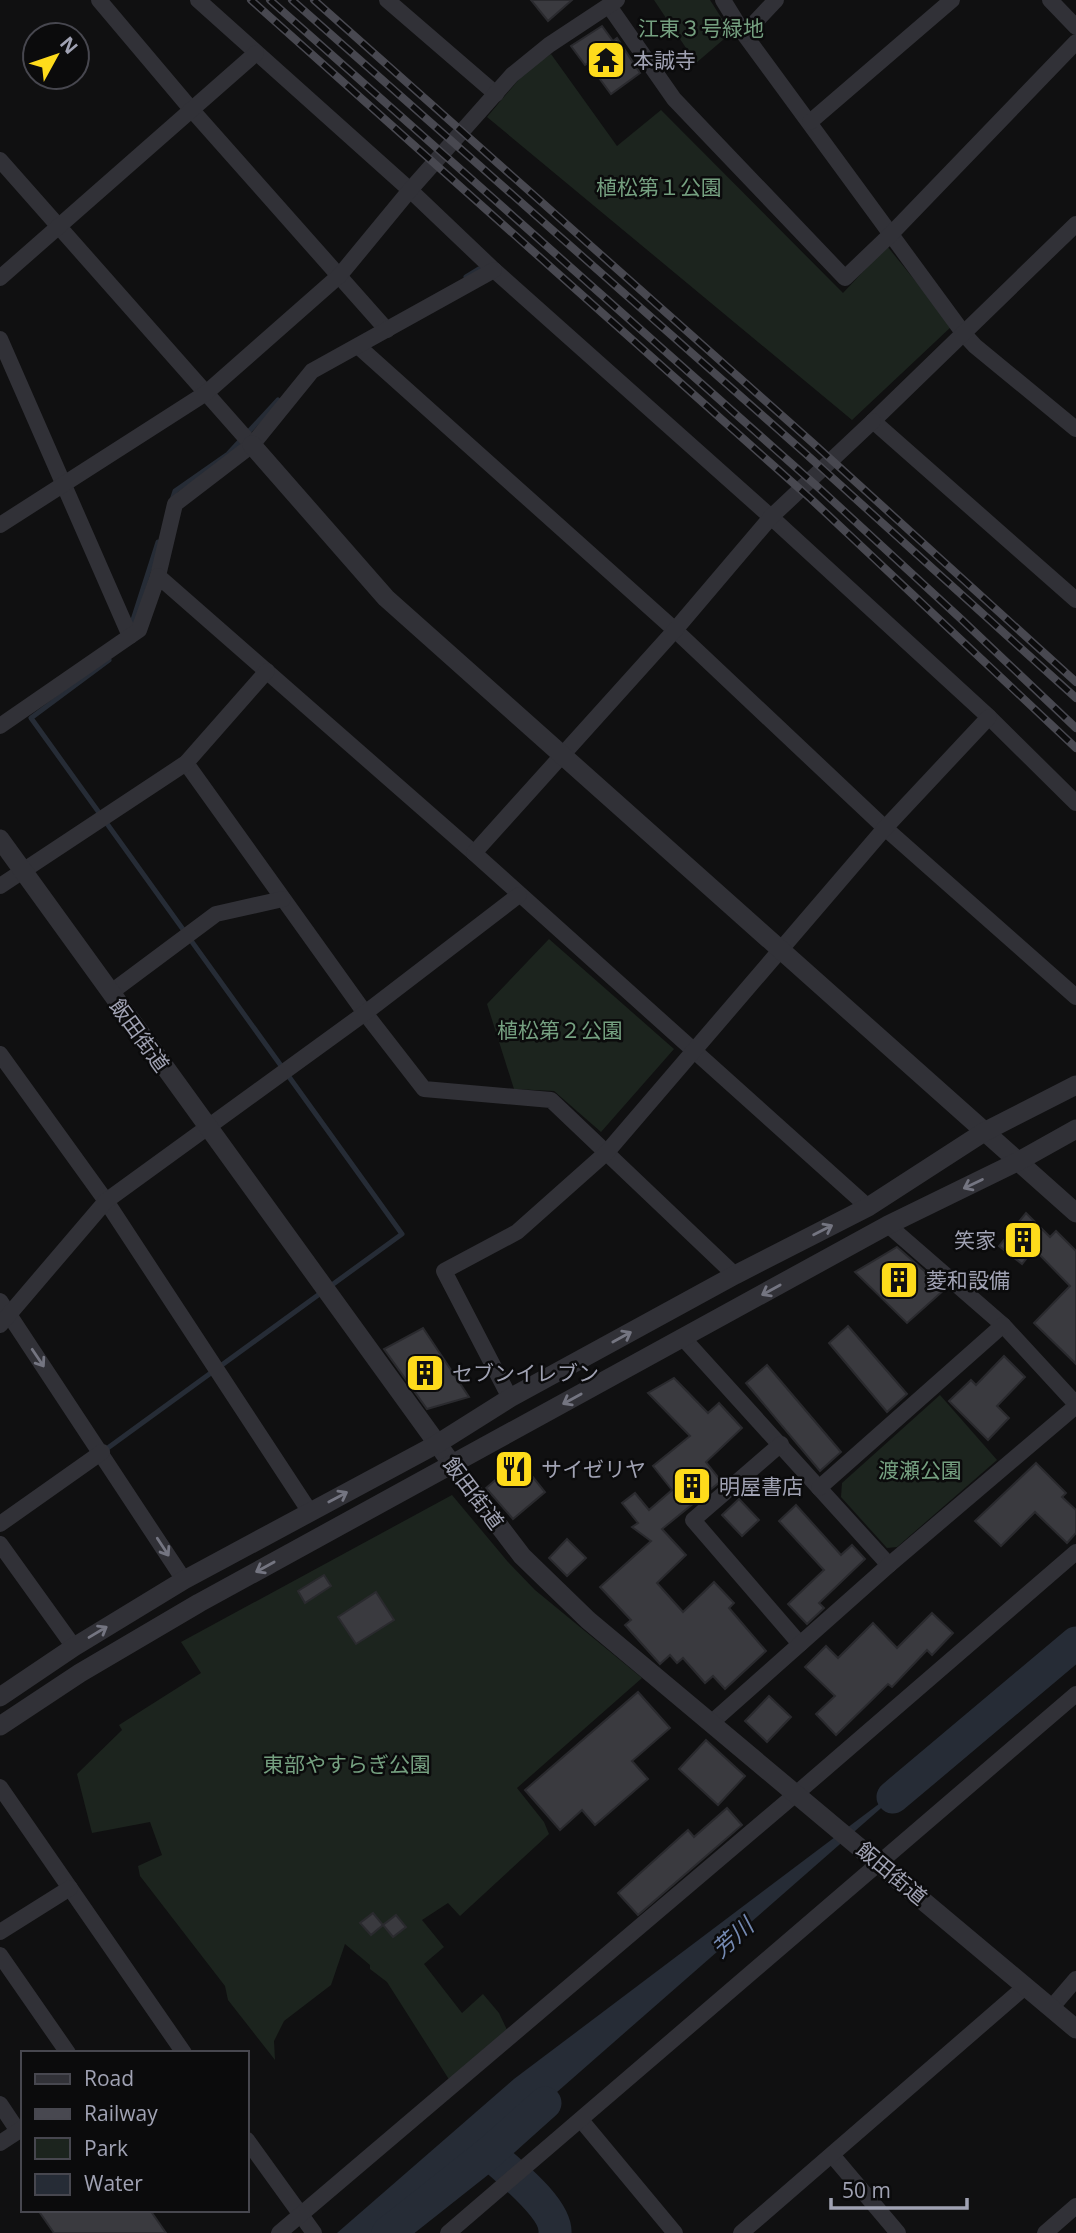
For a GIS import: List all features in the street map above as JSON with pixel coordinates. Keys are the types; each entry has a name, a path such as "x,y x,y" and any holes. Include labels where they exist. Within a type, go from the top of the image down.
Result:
{"street":[{"path":"99,0 191,109 387,330"},
{"path":"198,0 410,190 494,270 771,517 989,717 1076,803"},
{"path":"387,0 496,94"},
{"path":"723,0 744,34 964,334 1076,429"},
{"path":"744,34 776,0"},
{"path":"810,122 952,0"},
{"path":"1050,0 1076,27"},
{"path":"0,525 206,393 340,275 410,190 512,75 549,45 613,3 674,99 845,278 1076,42"},
{"path":"0,278 256,53"},
{"path":"0,160 386,598 1076,1213"},
{"path":"474,853 675,630 771,517 1074,232"},
{"path":"0,726 139,630 158,576 175,504 252,444 312,371 494,270"},
{"path":"0,339 62,485 131,636"},
{"path":"359,347 675,630 885,828 1076,997"},
{"path":"873,421 1076,600"},
{"path":"158,576 474,853 868,1207"},
{"path":"0,886 186,763 267,671"},
{"path":"510,1398 444,1271 517,1232 607,1152 885,828 989,717"},
{"path":"186,763 365,1013 424,1089 551,1100 735,1275"},
{"name":"飯田街道","path":"0,839 437,1444 522,1556 588,1620 1076,2029"},
{"path":"184,1580 102,1451 3,1313 106,1202 365,1013 519,895"},
{"path":"110,993 216,914 283,900"},
{"path":"0,1054 106,1202 310,1512"},
{"path":"0,1697 74,1647 184,1580 437,1444 510,1398 735,1275 868,1207 985,1132 1076,1084"},
{"path":"0,1726 80,1673 199,1603 888,1225 1019,1161 1076,1129"},
{"path":"711,1723 889,1565 1076,1405 1003,1325 888,1225"},
{"path":"819,1488 1003,1325"},
{"path":"683,1338 889,1565"},
{"path":"780,1444 693,1520 800,1644"},
{"path":"0,1524 102,1451"},
{"path":"0,1544 74,1647"},
{"path":"279,2233 307,2223 1076,1552"},
{"path":"448,2233 1076,1694"},
{"path":"0,1787 183,2051"},
{"path":"0,1932 70,1888"},
{"path":"0,1955 67,2051"},
{"path":"1052,2007 1076,1979"},
{"path":"741,2233 1026,1986"},
{"path":"0,2104 20,2129 0,2143"},
{"path":"581,2120 675,2233"},
{"path":"248,2141 307,2223"},
{"path":"832,2155 898,2233"},
{"path":"1045,2233 1076,2206"}],"green space":[{"name":"江東３号緑地","path":"654,0 710,0 731,33 696,63"},
{"name":"植松第１公園","path":"551,54 617,146 661,110 843,293 887,246 952,326 852,420 487,117 526,71"},
{"name":"植松第２公園","path":"549,939 674,1049 601,1132 554,1091 514,1089 487,1004"},
{"name":"渡瀬公園","path":"940,1395 997,1460 897,1547 887,1548 841,1497 842,1483"},
{"name":"東部やすらぎ公園","path":"452,1495 535,1590 642,1678 517,1788 544,1822 549,1834 460,1916 448,1903 422,1920 444,1947 424,1964 462,2013 483,1994 499,2013 508,2032 450,2081 387,1982 345,1944 331,1985 284,2021 274,2041 275,2060 228,2000 225,1986 140,1876 138,1866 162,1855 150,1822 92,1833 77,1774 122,1730 119,1725 201,1673 181,1642"}],"water":[{"path":"928,1767 396,2233 337,2233 514,2079"}],"building":[{"path":"531,0 572,0 548,21"},
{"name":"本誠寺","path":"602,26 613,41 617,38 640,73 611,94 588,63 585,65 571,46"},
{"path":"1026,1213 1050,1237 1056,1231 1076,1251 1076,1364 1034,1323 1070,1286 1034,1249 1022,1264 999,1246"},
{"name":"菱和設備","path":"897,1247 945,1289 907,1323 855,1272"},
{"path":"848,1326 907,1394 887,1412 829,1343"},
{"name":"セブンイレブン","path":"423,1328 469,1397 427,1409 384,1349"},
{"path":"1004,1356 1025,1377 997,1406 1009,1418 988,1440 949,1401 971,1380 976,1385"},
{"path":"767,1365 841,1452 820,1471 746,1383"},
{"path":"674,1378 708,1413 719,1403 742,1428 706,1462 721,1481 662,1529 686,1555 657,1583 683,1612 714,1582 734,1603 729,1608 766,1651 725,1689 713,1676 705,1683 683,1658 677,1663 670,1655 660,1664 625,1625 631,1620 600,1587 651,1541 632,1527 638,1523 622,1503 635,1493 649,1510 672,1490 653,1466 690,1436 648,1393"},
{"path":"519,1460 545,1492 513,1519 486,1488"},
{"path":"1036,1463 1066,1493 1062,1497 1076,1510 1076,1533 1067,1543 1035,1512 1001,1546 975,1521"},
{"path":"739,1499 759,1520 742,1536 722,1515"},
{"path":"796,1505 841,1555 852,1545 865,1559 819,1603 824,1608 807,1624 788,1604 824,1570 779,1521"},
{"path":"567,1539 586,1558 567,1576 549,1558"},
{"path":"324,1575 331,1586 305,1603 298,1591"},
{"path":"376,1592 394,1620 356,1644 338,1617"},
{"path":"932,1613 953,1633 932,1655 927,1650 892,1687 888,1684 836,1735 816,1714 835,1696 805,1667 826,1646 838,1658 873,1623 897,1648"},
{"path":"638,1692 670,1728 632,1761 648,1779 595,1825 582,1810 560,1830 525,1790"},
{"path":"769,1696 791,1717 767,1742 745,1721"},
{"path":"706,1740 745,1776 718,1805 679,1769"},
{"path":"727,1808 742,1825 638,1915 618,1893 688,1830 694,1837"},
{"path":"373,1913 383,1925 371,1935 360,1923"},
{"path":"396,1915 406,1927 393,1937 383,1925"},
{"path":"39,2212 151,2212 166,2233 54,2233"}],"waterway":[{"path":"466,277 479,269"},
{"path":"172,500 175,491 228,454 278,400"},
{"path":"131,626 158,542"},
{"path":"105,1450 402,1234 31,718 109,660"},
{"name":"芳川","path":"893,1797 1076,1643"},
{"name":"芳川","path":"388,2233 489,2153 545,2103"},
{"path":"489,2153 540,2201 548,2212 555,2233"}],"railway":[{"path":"251,0 811,499 1076,748"},
{"path":"270,0 820,489 1076,728"},
{"path":"292,0 806,454 1076,698"},
{"path":"314,0 814,444 1076,682"}],"place":[{"name":"本誠寺","path":"606,60"},
{"name":"笑家","path":"1023,1240"},
{"name":"菱和設備","path":"899,1280"},
{"name":"セブンイレブン","path":"425,1373"},
{"name":"サイゼリヤ","path":"514,1469"},
{"name":"明屋書店","path":"692,1486"}]}
